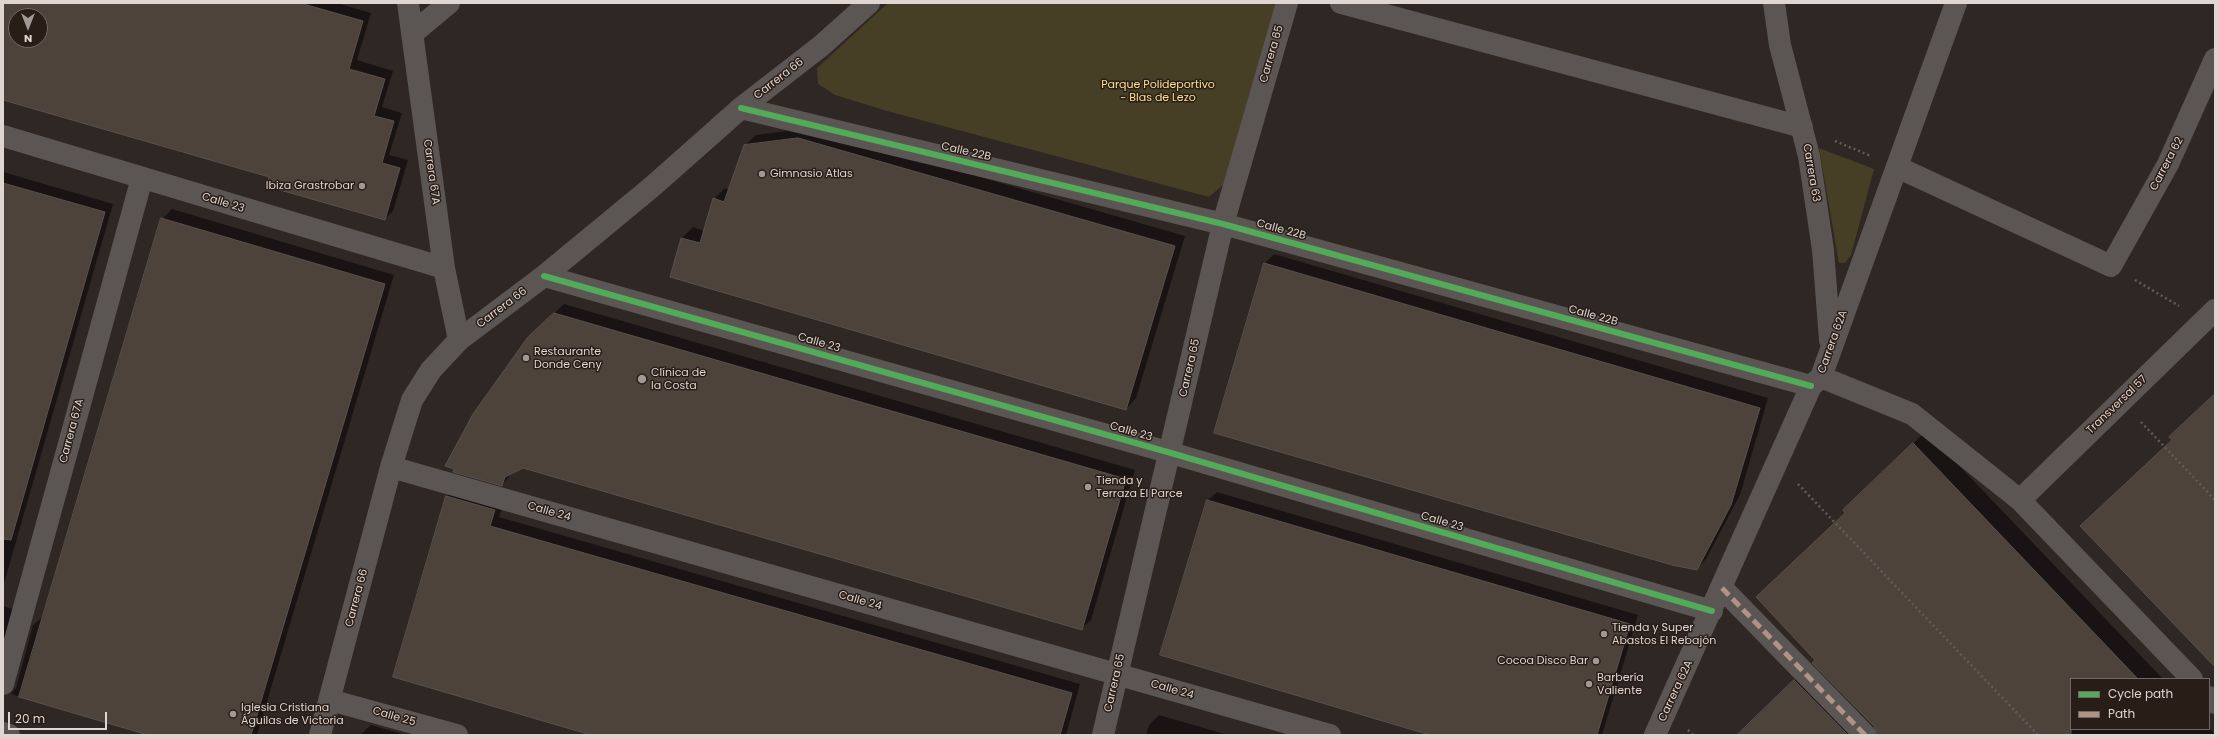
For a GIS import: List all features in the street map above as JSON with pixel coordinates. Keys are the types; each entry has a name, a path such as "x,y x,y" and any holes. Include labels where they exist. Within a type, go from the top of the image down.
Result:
{"street":[{"name":"Carrera 67A","path":"408,3 444,268 459,340"},
{"path":"413,33 449,3"},
{"name":"Carrera 66","path":"320,735 391,467 412,400 431,370 459,340 544,276 653,186 741,108 821,46 869,3"},
{"name":"Carrera 65","path":"1103,735 1171,453 1223,224 1287,3"},
{"path":"1340,3 1802,127"},
{"name":"Carrera 63","path":"1774,3 1780,45 1792,97 1802,127 1809,156 1823,250 1830,346"},
{"name":"Carrera 62A","path":"1655,735 1712,611 1777,463 1816,381 1897,167 1956,3"},
{"name":"Carrera 62","path":"2111,266 2168,164 2215,59"},
{"name":"Calle 22B","path":"741,108 1223,224 1816,381 1912,414 2020,500 2191,678"},
{"name":"Calle 23","path":"3,136 444,268"},
{"path":"1897,167 2111,266"},
{"name":"Carrera 67A","path":"3,684 142,178"},
{"name":"Calle 23","path":"544,276 1171,453 1712,611"},
{"name":"Transversal 57","path":"2020,500 2210,316"},
{"name":"Calle 24","path":"391,467 1330,735"},
{"path":"1722,588 1865,735"},
{"name":"Calle 25","path":"330,700 457,735"},
{"path":"3,733 9,735"}],"path":[{"path":"1802,127 1897,167"},
{"path":"2111,266 2210,316"},
{"path":"2121,402 2215,500"},
{"path":"1777,463 2038,735"}],"green space":[{"name":"Parque Polideportivo - Blas de Lezo","path":"888,3 1276,3 1223,185 1209,197 887,111 835,95 818,84 817,68"},
{"path":"1819,148 1874,169 1851,255 1845,263 1839,263"}],"building":[{"path":"3,3 300,3 363,21 349,69 385,79 374,116 394,121 382,163 400,168 385,220 266,186 269,177 3,100"},
{"path":"798,138 1175,246 1126,410 670,277 681,238 700,243 713,198 724,202 744,145"},
{"path":"3,183 105,212 11,540 3,539"},
{"path":"161,218 385,284 251,735 148,735 19,697"},
{"path":"1264,263 1760,408 1731,505 1697,570 1672,565 1214,433"},
{"path":"554,313 1126,479 1082,630 523,468 505,477 502,486 453,472 454,469 445,466 473,414 528,337"},
{"path":"2215,394 2215,667 2080,526 2172,440 2169,437"},
{"path":"1913,443 2137,678 2070,678 2071,735 1877,735 1874,726 1812,663 1815,660 1756,597 1845,513 1843,510"},
{"path":"446,496 495,510 490,526 1072,693 1060,735 591,735 393,677"},
{"path":"1207,500 1630,624 1597,735 1430,735 1160,655"},
{"path":"1794,680 1848,735 1737,735"}],"marked path":[{"path":"1722,588 1865,735"}],"cycle path":[{"path":"741,108 1223,224 1811,386"},
{"path":"544,276 1171,453 1712,611"}],"place":[{"name":"Gimnasio Atlas","path":"762,174"},
{"name":"Ibiza Grastrobar","path":"362,186"},
{"name":"Restaurante Donde Ceny","path":"526,358"},
{"name":"Clínica de la Costa","path":"642,379"},
{"name":"Tienda y Terraza El Parce","path":"1088,487"},
{"name":"Tienda y Super Abastos El Rebajón","path":"1604,634"},
{"name":"Cocoa Disco Bar","path":"1596,661"},
{"name":"Barbería Valiente","path":"1589,684"},
{"name":"Iglesia Cristiana Águilas de Victoria","path":"233,714"}]}
